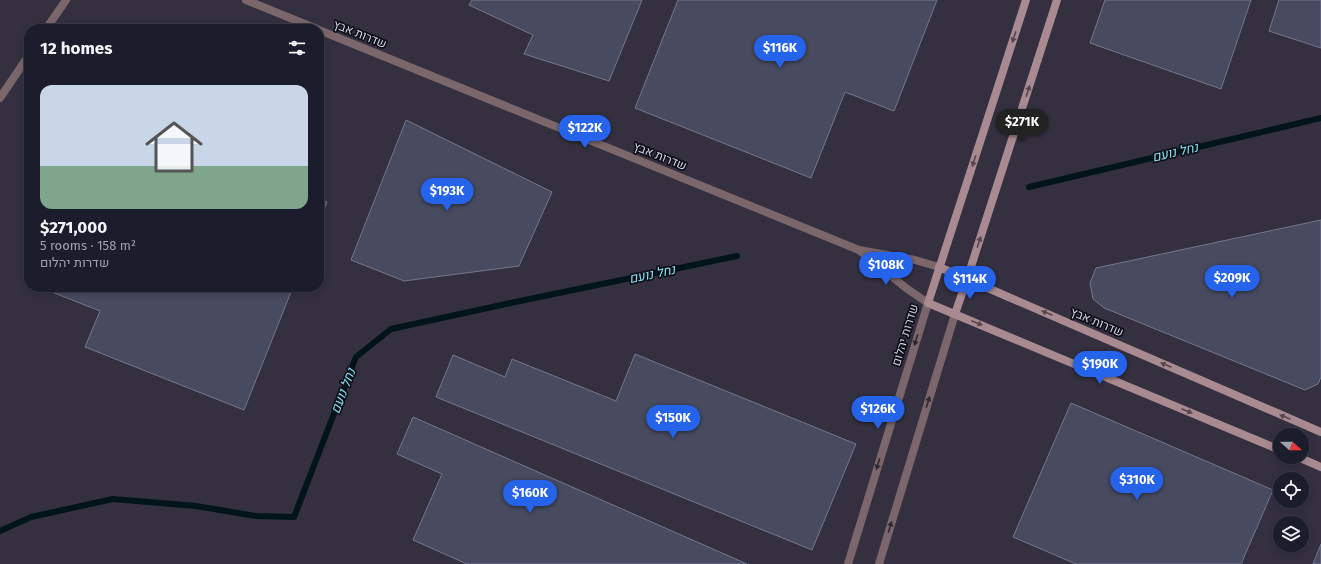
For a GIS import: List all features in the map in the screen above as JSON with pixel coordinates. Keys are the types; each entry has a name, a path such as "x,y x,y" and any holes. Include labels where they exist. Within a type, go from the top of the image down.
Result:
{"street":[{"path":"49,24 66,0"},
{"name":"שדרות אבץ","path":"246,0 306,24"},
{"name":"שדרות יהלום","path":"848,564 928,303 1026,0"},
{"path":"879,564 954,314 967,279 1057,0"},
{"name":"שדרות אבץ","path":"324,31 859,250 909,259 940,268 1321,432"},
{"path":"0,98 24,62"},
{"name":"שדרות אבץ","path":"859,250 906,288 928,303 1273,447"},
{"path":"1309,462 1321,467"}],"shaded area":[{"path":"0,0 1321,0 1321,564 0,564"}],"building":[{"path":"472,0 642,0 609,81 524,54 533,35 469,5"},
{"path":"678,0 937,0 894,111 845,92 811,178 635,108"},
{"path":"1105,0 1251,0 1221,89 1090,43"},
{"path":"1279,0 1321,0 1321,48 1269,31"},
{"path":"406,120 552,192 519,266 404,281 351,260"},
{"path":"324,201 327,202 324,210"},
{"path":"1321,220 1321,377 1318,384 1305,390 1104,308 1093,299 1090,283 1096,268"},
{"path":"52,292 291,292 244,410 85,347 100,311"},
{"path":"635,354 856,444 812,550 436,397 453,355 505,377 512,359 616,401"},
{"path":"1071,403 1273,490 1241,564 1076,564 1013,537"},
{"path":"413,417 747,564 467,564 413,540 442,474 397,454"},
{"path":"1321,544 1321,564 1313,564"}],"waterway":[{"name":"נחל נועם","path":"1029,187 1321,118"},
{"name":"נחל נועם","path":"0,531 31,517 113,499 196,506 256,516 294,517 356,357 391,329 737,256"}]}
